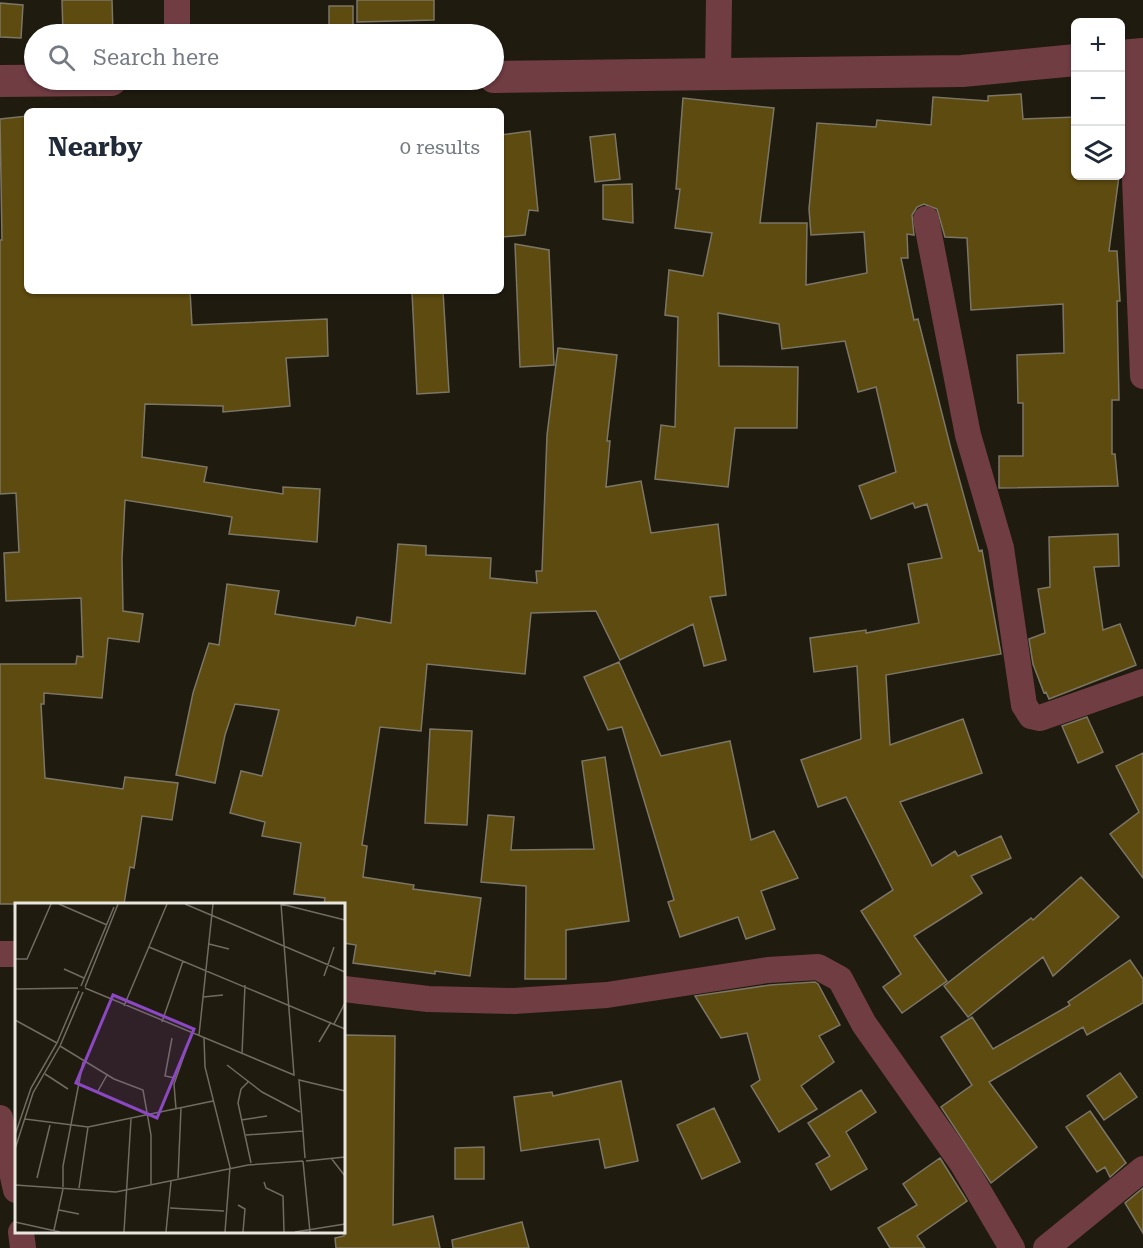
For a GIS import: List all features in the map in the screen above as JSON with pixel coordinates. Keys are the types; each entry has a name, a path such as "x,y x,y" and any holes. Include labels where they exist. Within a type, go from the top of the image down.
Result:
{"street":[{"path":"177,0 177,24"},
{"path":"718,72 719,0"},
{"path":"1131,55 1143,375"},
{"path":"504,77 718,72 962,71 1071,60"},
{"path":"0,81 24,81"},
{"path":"926,219 968,435 1001,548 1024,705 1031,716 1040,718 1143,682"},
{"path":"345,989 428,999 514,1001 607,995 768,970 818,967 840,979 864,1024 962,1163 1012,1248"},
{"path":"0,1118 15,1186"},
{"path":"1046,1248 1143,1169"},
{"path":"21,1233 23,1248"}],"building":[{"path":"62,0 112,0 113,24 63,24"},
{"path":"357,0 434,0 434,20 357,22"},
{"path":"0,3 23,5 21,38 0,37"},
{"path":"329,6 353,6 353,24 329,24"},
{"path":"1021,94 1023,119 1071,117 1071,180 1118,180 1109,251 1117,251 1120,301 1117,301 1119,400 1112,400 1112,454 1115,454 1118,486 999,488 999,456 1023,456 1023,403 1018,403 1017,355 1064,353 1063,304 971,310 967,238 945,237 937,209 924,204 917,207 912,215 914,235 907,234 908,258 901,258 914,320 918,319 979,551 982,550 1001,654 886,675 890,745 963,719 982,773 900,802 932,866 955,851 958,856 1001,836 1011,858 971,876 982,893 914,936 947,981 902,1013 883,987 901,974 861,911 893,890 846,797 818,807 801,760 861,739 857,666 814,672 810,638 866,630 866,633 919,623 908,564 942,558 927,504 915,508 913,503 871,519 859,486 896,472 876,387 858,392 845,341 782,349 779,324 718,313 719,366 798,367 797,428 735,428 728,487 655,479 661,425 675,427 678,317 665,315 669,270 703,276 712,233 675,228 680,189 676,189 683,98 774,108 760,223 807,223 806,285 867,273 864,232 811,235 809,209 817,123 876,127 877,120 931,125 933,97 988,101 988,96"},
{"path":"24,116 24,294 190,294 192,325 327,319 328,356 286,358 290,406 223,412 223,406 145,404 142,457 207,467 204,482 283,494 283,487 320,489 317,542 229,534 232,517 125,500 122,559 123,611 143,614 139,642 108,638 102,698 44,693 44,704 41,704 45,778 123,789 125,777 178,783 172,820 142,816 134,868 130,867 124,903 0,904 0,664 76,664 77,656 83,657 81,598 6,601 4,553 19,552 16,493 0,494 0,240 2,240 0,119"},
{"path":"530,131 538,211 529,210 525,235 504,237 504,135"},
{"path":"615,134 620,179 595,182 590,137"},
{"path":"632,184 633,223 603,219 603,185"},
{"path":"515,244 549,250 554,365 520,367"},
{"path":"412,294 443,294 449,392 417,394"},
{"path":"558,348 617,355 607,441 610,441 606,487 641,481 651,533 718,524 726,595 710,597 726,660 704,666 693,624 620,660 596,611 531,613 525,674 427,664 421,731 380,727 362,845 367,846 363,877 414,885 413,889 481,898 470,976 435,971 435,974 353,963 356,945 345,943 345,903 324,903 325,898 294,894 301,843 262,836 265,822 230,813 241,771 262,776 279,710 235,704 225,735 215,783 176,775 193,693 209,643 219,645 227,584 279,591 275,614 355,626 357,617 391,623 398,544 426,546 426,555 491,558 490,578 537,583 536,571 542,571 547,435"},
{"path":"1118,534 1119,566 1094,567 1103,630 1120,624 1136,665 1049,699 1046,692 1044,693 1033,664 1029,639 1045,633 1038,589 1050,587 1049,537"},
{"path":"619,662 661,756 730,741 751,840 774,831 798,878 761,891 775,929 746,939 738,917 680,937 668,902 674,900 622,727 608,730 584,677"},
{"path":"1087,717 1103,752 1078,763 1062,726"},
{"path":"430,729 472,731 467,825 425,823"},
{"path":"1143,753 1143,878 1110,834 1139,812 1116,766"},
{"path":"605,757 629,921 566,930 566,979 525,979 526,886 481,882 488,815 514,817 511,850 594,849 582,761"},
{"path":"1081,877 1119,917 1053,976 1043,957 968,1017 944,986 1031,918 1033,920"},
{"path":"1130,960 1143,979 1143,1003 1087,1035 1083,1027 989,1082 1037,1147 991,1183 941,1107 972,1085 941,1037 972,1017 993,1049 1070,1005 1068,1002"},
{"path":"815,982 840,1025 819,1036 834,1062 801,1086 817,1109 779,1132 751,1086 760,1080 747,1033 721,1038 695,996 770,985"},
{"path":"345,1035 395,1036 393,1225 433,1216 440,1248 336,1248 335,1238 344,1236"},
{"path":"1120,1073 1137,1097 1104,1120 1087,1096"},
{"path":"621,1081 638,1161 605,1168 599,1139 521,1151 514,1097 552,1092 553,1096"},
{"path":"861,1090 876,1112 846,1132 867,1169 831,1190 816,1164 830,1156 808,1123"},
{"path":"714,1108 740,1162 702,1179 677,1125"},
{"path":"1090,1111 1126,1163 1110,1177 1105,1167 1097,1172 1066,1127"},
{"path":"484,1147 484,1179 455,1179 455,1148"},
{"path":"940,1158 967,1201 917,1236 925,1248 890,1248 878,1228 917,1205 903,1184"},
{"path":"1143,1188 1143,1233 1125,1203"},
{"path":"522,1222 529,1248 453,1248 452,1240"}]}
